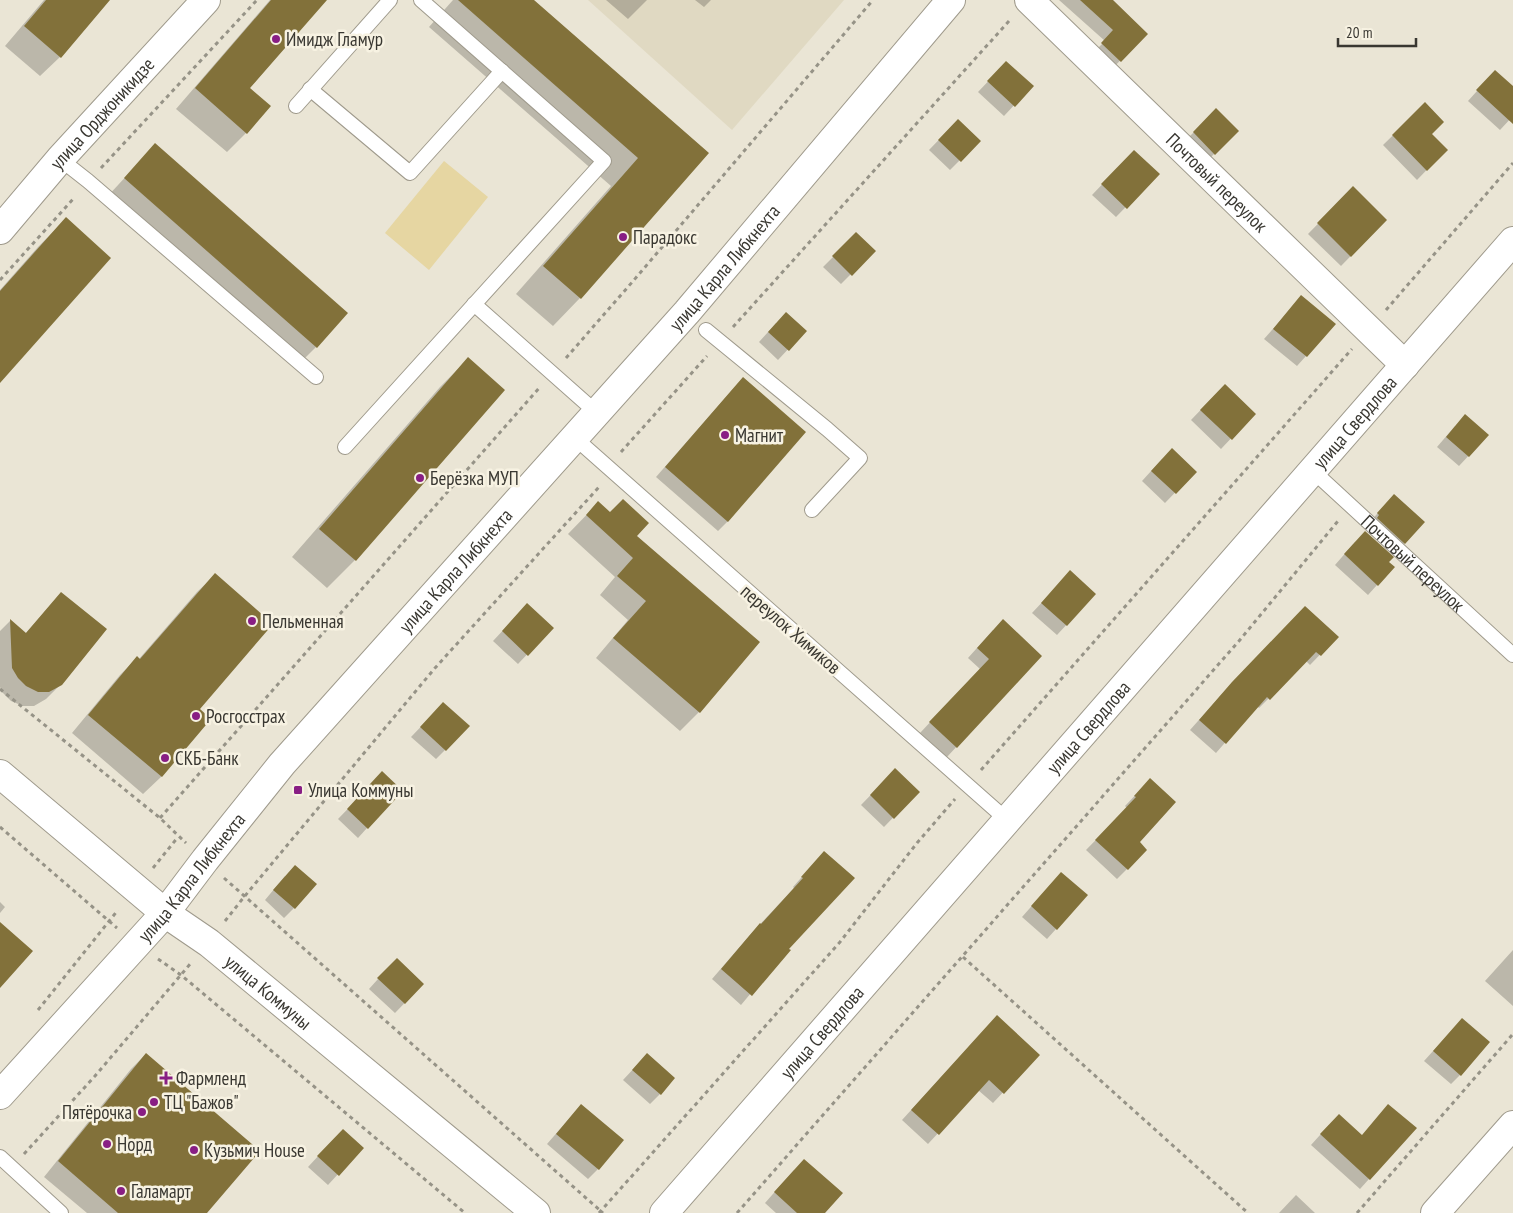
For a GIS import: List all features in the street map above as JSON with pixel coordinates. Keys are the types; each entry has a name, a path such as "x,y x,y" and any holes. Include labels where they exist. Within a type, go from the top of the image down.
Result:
{"street":[{"name":"улица Орджоникидзе","path":"0,230 60,160 206,0"},
{"name":"улица Карла Либкнехта","path":"0,1095 165,913 282,764 688,312 952,0"},
{"name":"Почтовый переулок","path":"1022,7 1405,365"},
{"name":"улица Свердлова","path":"664,1213 1513,241"},
{"name":"улица Коммуны","path":"0,774 165,913 208,943 536,1213"},
{"path":"1435,1213 1513,1125"}],"lane":[{"path":"296,106 390,0"},
{"path":"345,447 604,161 421,0"},
{"path":"310,89 410,173 502,71"},
{"path":"60,160 316,377"},
{"path":"474,304 597,413"},
{"path":"706,330 860,458 812,510"},
{"name":"переулок Химиков","path":"575,438 1007,820"},
{"name":"Почтовый переулок","path":"1313,471 1513,655"},
{"path":"0,1157 61,1213"}],"path":[{"path":"0,280 257,0"},
{"path":"160,818 634,280 873,0"},
{"path":"11,1168 95,1076 181,975 436,668 720,342 1022,7"},
{"path":"0,689 160,818 178,837 244,897 601,1213 840,942 917,843 1513,163"},
{"path":"737,1213 1238,641 1351,506"},
{"path":"0,827 109,921 137,944 181,975 465,1213"},
{"path":"36,1012 178,837"},
{"path":"963,957 1248,1213"},
{"path":"1357,1213 1513,1034"}],"shaded area":[{"path":"588,0 844,0 732,130"},
{"path":"444,161 488,197 429,270 385,233"}],"building":[{"path":"46,0 110,0 61,58 24,26"},
{"path":"271,0 327,0 250,88 271,106 247,134 195,88"},
{"path":"458,0 534,0 709,153 581,299 543,266 638,158"},
{"path":"1080,0 1113,0 1148,34 1121,62 1101,43 1113,30"},
{"path":"1006,61 1034,86 1015,107 987,81"},
{"path":"1495,70 1513,86 1513,124 1476,90"},
{"path":"1425,102 1444,122 1432,134 1448,150 1427,171 1392,135"},
{"path":"1216,108 1239,131 1215,155 1193,132"},
{"path":"958,119 981,141 961,162 938,140"},
{"path":"155,143 348,313 317,348 124,178"},
{"path":"1134,150 1160,174 1127,209 1101,184"},
{"path":"1353,186 1387,220 1351,257 1317,223"},
{"path":"66,217 111,258 0,383 0,291"},
{"path":"856,232 876,251 852,276 832,256"},
{"path":"1301,295 1336,324 1307,357 1273,329"},
{"path":"786,312 807,331 789,351 768,332"},
{"path":"468,357 505,390 356,561 319,529"},
{"path":"743,377 806,432 728,522 665,467"},
{"path":"1225,384 1256,414 1232,440 1200,410"},
{"path":"1465,414 1489,435 1469,457 1446,437"},
{"path":"1172,448 1197,472 1176,494 1151,471"},
{"path":"1394,494 1425,522 1405,544 1377,518 1379,515 1377,513"},
{"path":"623,499 649,523 637,536 760,642 700,713 613,638 646,601 617,576 633,558 586,515 598,501 610,512"},
{"path":"1365,531 1394,557 1389,562 1395,567 1378,586 1344,554"},
{"path":"1070,570 1096,594 1067,626 1041,603"},
{"path":"215,573 273,624 200,709 211,719 162,777 88,715 137,656 140,659"},
{"path":"61,592 107,629 62,685 49,692 38,692 26,686 12,668 10,619 26,633"},
{"path":"527,603 554,628 528,656 502,631"},
{"path":"1305,606 1339,637 1321,656 1316,652 1270,700 1267,697 1226,744 1199,720 1232,682"},
{"path":"1003,619 1042,656 957,748 929,722 989,659 977,648"},
{"path":"443,702 470,726 446,751 420,727"},
{"path":"895,768 920,792 894,819 870,795"},
{"path":"382,771 403,791 368,829 347,809"},
{"path":"1150,778 1176,802 1140,842 1147,850 1128,870 1095,840 1136,797 1134,796"},
{"path":"824,851 855,878 789,949 791,950 752,996 721,969 760,923 803,878 801,877"},
{"path":"295,865 317,884 295,909 273,890"},
{"path":"1061,872 1088,895 1057,930 1031,906"},
{"path":"0,922 33,951 0,988"},
{"path":"397,958 424,984 405,1004 377,978"},
{"path":"997,1015 1040,1055 1004,1094 989,1080 939,1135 911,1110"},
{"path":"1462,1018 1490,1042 1461,1076 1433,1051"},
{"name":"ТЦ \"Бажов\"","path":"146,1053 260,1151 207,1213 118,1213 58,1161"},
{"path":"647,1053 675,1078 661,1095 632,1070"},
{"path":"581,1104 624,1140 599,1170 556,1134"},
{"path":"1388,1104 1417,1128 1370,1180 1320,1134 1339,1114 1362,1135"},
{"path":"343,1129 364,1148 339,1176 317,1156"},
{"path":"804,1159 843,1193 825,1213 797,1213 774,1192"}],"place":[{"name":"Имидж Гламур","path":"276,39"},
{"name":"Парадокс","path":"623,237"},
{"name":"Магнит","path":"725,435"},
{"name":"Берёзка МУП","path":"420,478"},
{"name":"Пельменная","path":"252,621"},
{"name":"Росгосстрах","path":"196,716"},
{"name":"СКБ-Банк","path":"165,758"},
{"name":"Улица Коммуны","path":"298,790"},
{"name":"Фармленд","path":"166,1078"},
{"name":"ТЦ \"Бажов\"","path":"154,1102"},
{"name":"Пятёрочка","path":"142,1112"},
{"name":"Норд","path":"107,1144"},
{"name":"Кузьмич House","path":"194,1150"},
{"name":"Галамарт","path":"121,1191"}]}
